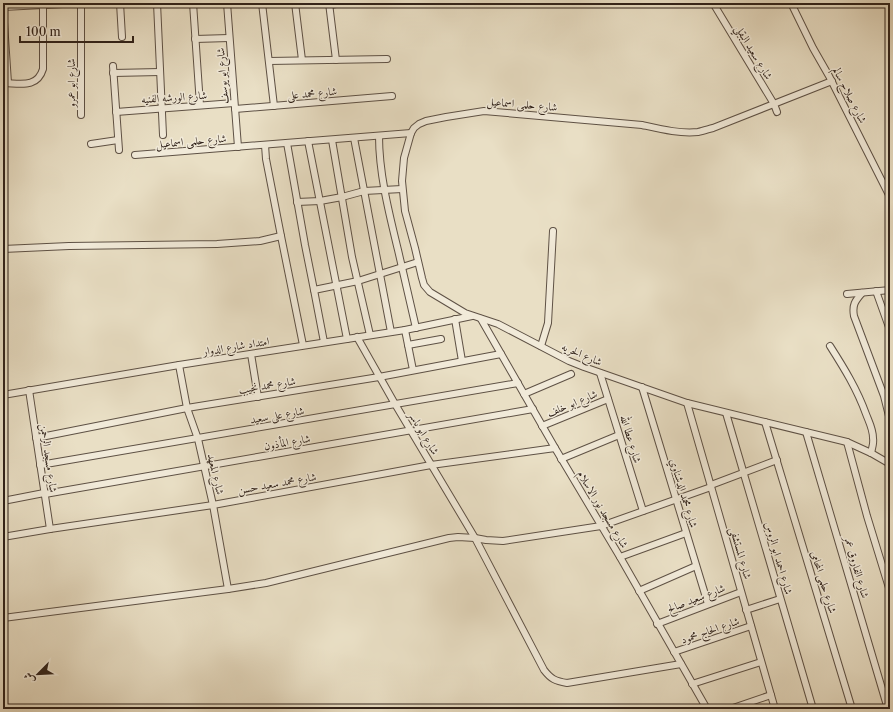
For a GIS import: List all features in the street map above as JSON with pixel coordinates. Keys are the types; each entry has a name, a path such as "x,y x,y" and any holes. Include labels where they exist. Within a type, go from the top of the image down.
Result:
{"street":[{"name":"شارع ابو عمرو","path":"81,3 81,115"},
{"path":"43,4 43,70 41,75 38,80 32,83 6,83 3,7 43,4 84,3"},
{"path":"120,3 122,37"},
{"path":"157,3 163,135"},
{"path":"193,3 200,105"},
{"name":"شارع ابو يوسف","path":"227,3 238,147"},
{"path":"262,3 274,106"},
{"path":"295,3 302,60"},
{"path":"336,60 329,4 342,3"},
{"name":"شارع سعيد البقلي","path":"713,3 774,104 777,112"},
{"name":"شارع صلاح سالم","path":"791,3 890,197"},
{"path":"195,40 230,38"},
{"path":"269,61 387,58"},
{"path":"113,66 119,150"},
{"path":"113,74 160,72"},
{"name":"شارع حلمى اسماعيل","path":"135,155 411,133 419,124 446,116 484,111 642,125 663,130 682,132 698,132 713,128 832,82"},
{"name":"شارع محمد على","path":"234,106 274,106 392,96"},
{"name":"شارع الورشه الفنيه","path":"116,112 200,105 234,106"},
{"name":"شارع الحريه","path":"411,133 403,165 402,188 405,211 422,278 424,285 430,292 465,313 498,324 569,361 600,373 687,403 847,442 890,464"},
{"path":"379,136 380,164 391,220 416,328"},
{"path":"354,138 391,332"},
{"path":"91,144 118,140"},
{"path":"332,140 352,257 370,335"},
{"path":"308,141 347,339"},
{"path":"287,143 324,342"},
{"path":"265,145 266,158 303,346"},
{"path":"298,202 320,201 364,191 402,188"},
{"path":"541,346 548,323 553,231"},
{"path":"3,249 69,246 217,244 260,241 281,236"},
{"path":"314,290 358,281 418,262"},
{"path":"847,294 890,290"},
{"path":"876,292 890,330"},
{"path":"862,293 854,303 854,316 884,396 890,420"},
{"name":"امتداد شارع الدوار","path":"3,395 179,365 405,330 472,316"},
{"path":"455,319 462,361"},
{"name":"شارع مسجد نور الاسلام","path":"481,319 707,709"},
{"path":"405,330 414,370"},
{"name":"شارع ابو ياسر","path":"356,337 475,538 544,670 550,677 558,682 567,683 681,664"},
{"path":"408,345 441,339"},
{"path":"830,346 854,386 870,423 873,438 871,453"},
{"path":"251,354 258,397"},
{"name":"شارع محمد نجيب","path":"36,438 187,408 379,377 501,354"},
{"name":"شارع المعهد","path":"179,365 187,408 198,439 213,505 228,589"},
{"name":"شارع عطا الله","path":"600,373 643,511"},
{"path":"524,394 571,374"},
{"name":"شارع على سعيد","path":"40,466 518,383"},
{"name":"شارع محمد الدشناوي","path":"642,387 675,500 708,604"},
{"name":"شارع مسجد الرحمن","path":"29,390 50,529"},
{"name":"شارع ابو خلف","path":"542,426 608,399"},
{"name":"شارع المستشفى","path":"687,403 776,709"},
{"name":"شارع المأذون","path":"3,501 533,410"},
{"name":"شارع احمد ابو الروس","path":"726,413 813,709"},
{"name":"شارع حلمى المحامى","path":"765,422 852,709"},
{"name":"شارع الفاروق عمر","path":"806,432 888,709"},
{"path":"561,458 620,435"},
{"path":"847,442 867,516 890,591"},
{"name":"شارع محمد سعيد حسن","path":"3,537 213,505 431,465 555,448"},
{"path":"3,618 266,583 448,538 458,537 502,540 601,526 675,500 777,460"},
{"path":"620,557 686,533"},
{"path":"639,591 696,566"},
{"name":"شارع سعيد صالح","path":"657,624 741,592"},
{"path":"746,610 780,599"},
{"name":"شارع الحاج محمود","path":"674,652 751,626"},
{"path":"692,684 762,662"},
{"path":"730,709 771,695"}]}
